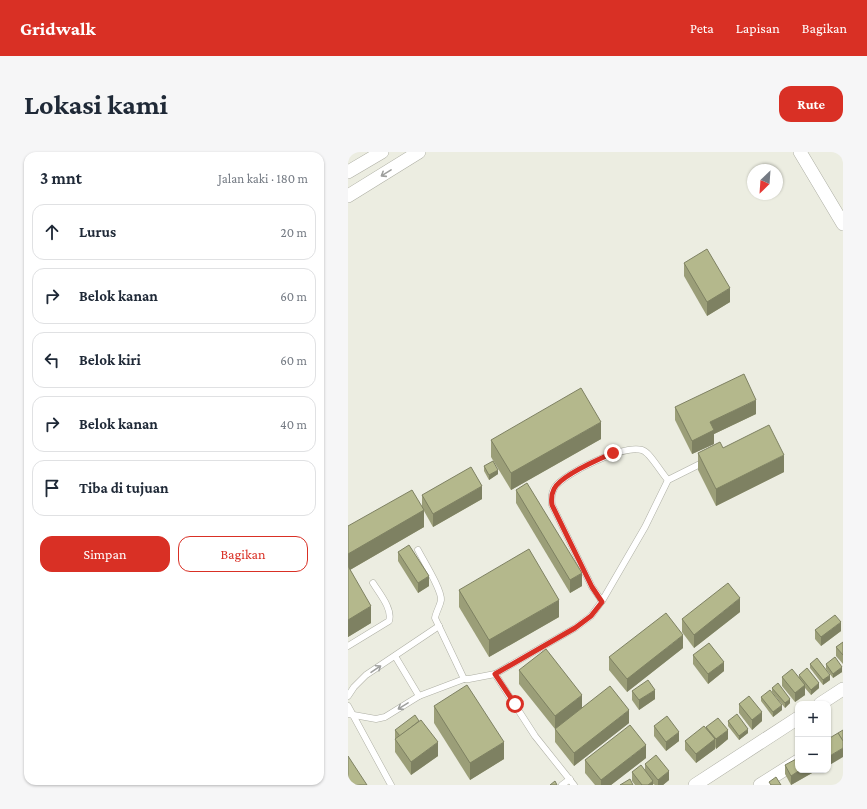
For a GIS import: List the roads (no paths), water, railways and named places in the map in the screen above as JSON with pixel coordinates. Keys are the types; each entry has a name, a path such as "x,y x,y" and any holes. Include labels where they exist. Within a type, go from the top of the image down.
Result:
{"street":[{"path":"348,172 382,152"},
{"path":"348,196 419,152"},
{"path":"800,152 843,224"},
{"path":"825,701 843,689"},
{"path":"695,785 795,720"},
{"path":"760,785 795,763"}],"lane":[{"path":"602,602 592,587 552,505 551,496 554,488 561,480 596,461 613,453 630,450 642,450 650,456 668,480"},
{"path":"350,714 376,719 385,717 419,696 464,679 495,674 575,628 591,616 602,602 645,527 668,480 709,460"},
{"path":"418,550 440,591 441,603 436,611 435,618 464,679"},
{"path":"348,646 389,621 391,615 373,583"},
{"path":"348,696 354,687 366,675 439,626"},
{"path":"395,656 419,696"},
{"path":"495,674 535,736 574,785"},
{"path":"348,706 350,714 392,785"},
{"path":"562,785 570,779"}]}
